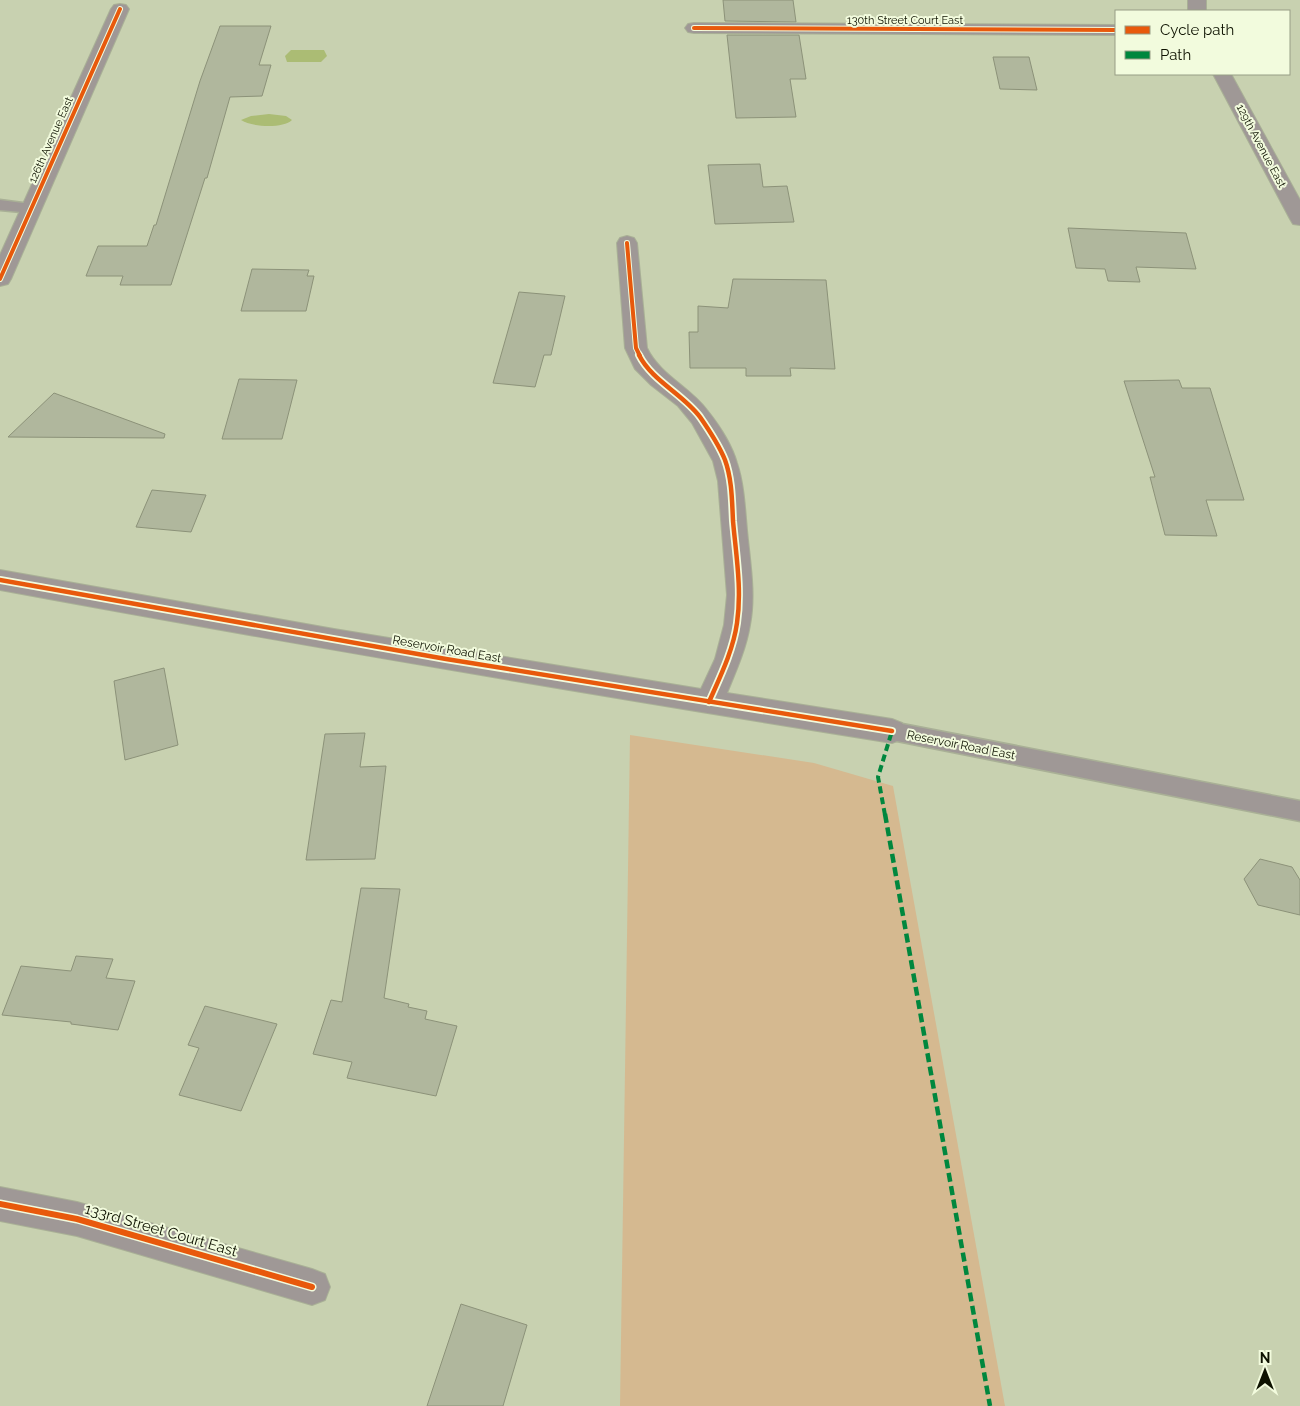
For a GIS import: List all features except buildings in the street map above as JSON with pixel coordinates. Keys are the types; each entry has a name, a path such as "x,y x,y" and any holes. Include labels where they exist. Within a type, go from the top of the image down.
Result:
{"street":[{"name":"126th Avenue East","path":"0,279 120,9"},
{"name":"130th Street Court East","path":"694,28 1115,30"},
{"name":"129th Avenue East","path":"1223,75 1300,219"},
{"path":"627,243 636,321 636,348 643,363 659,379 686,400 700,417 722,454 730,481 740,595 737,625 728,659 709,702"},
{"name":"Reservoir Road East","path":"0,580 203,618 892,731"},
{"name":"133rd Street Court East","path":"0,1204 78,1219 312,1287"}],"lane":[{"path":"0,205 32,208"},
{"name":"Reservoir Road East","path":"892,731 1300,811"}],"shaded area":[{"path":"291,50 324,50 327,56 321,62 287,62 285,56"},
{"path":"269,114 286,116 292,120 282,125 267,126 241,120 251,116"},
{"path":"630,735 814,763 893,786 1005,1406 620,1406"}],"marked path":[{"path":"892,731 878,777 990,1406"}],"cycle path":[{"path":"0,279 120,9"},
{"path":"694,28 1115,30"},
{"path":"627,243 636,348 643,363 659,379 686,400 700,417 725,461 730,481 740,595 737,625 728,659 709,702"},
{"path":"0,580 446,659 892,731"},
{"path":"0,1204 77,1219 312,1287"}]}
